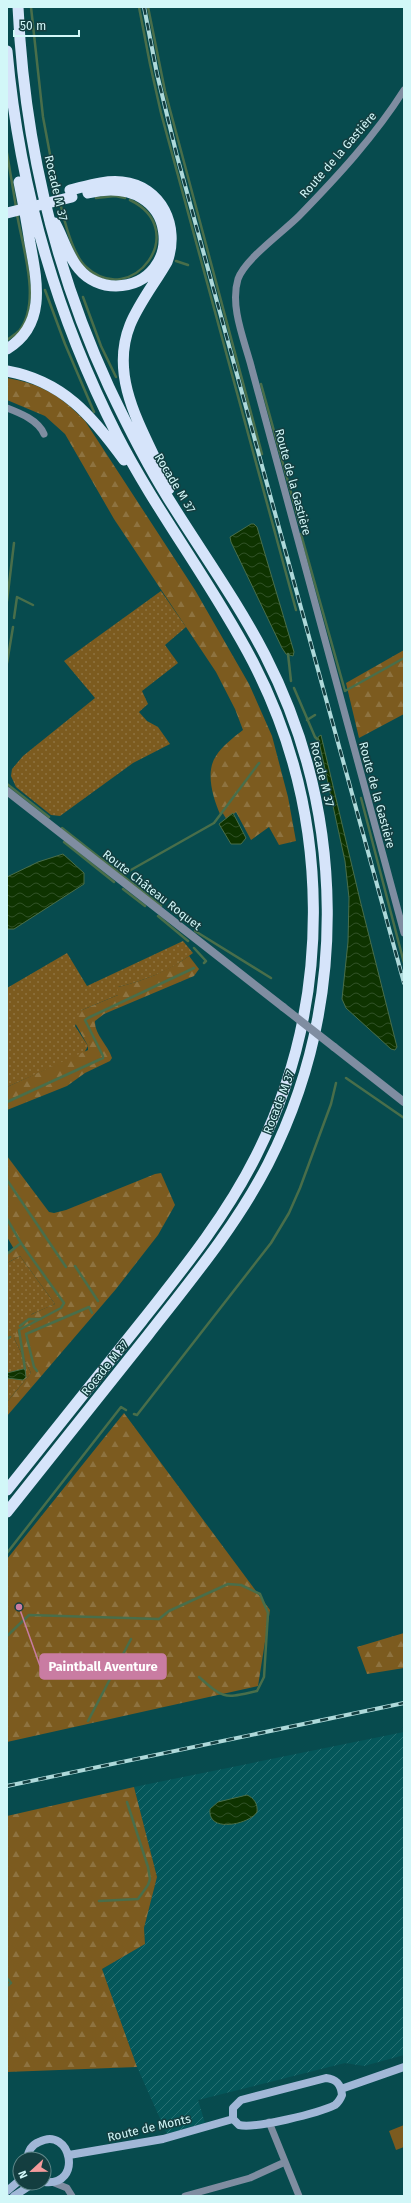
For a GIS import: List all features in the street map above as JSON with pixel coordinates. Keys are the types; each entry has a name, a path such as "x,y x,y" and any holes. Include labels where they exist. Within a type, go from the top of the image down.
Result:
{"highway":[{"name":"Rocade M 37","path":"7,1512 174,1302 221,1240 244,1207 269,1163 290,1116 306,1067 318,1017 327,950 328,890 322,835 310,774 289,708 264,655 240,611 182,520 143,455 100,366 66,277 46,204 26,102 18,7"},
{"name":"Rocade M 37","path":"7,51 21,156 42,242 72,334 116,434 153,500 247,650 268,693 290,751 304,810 313,875 314,933 308,999 298,1048 283,1095 259,1152 232,1200 184,1267 7,1490"},
{"path":"7,349 19,340 27,331 33,319 38,297 35,271 17,169 21,156"},
{"path":"7,212 113,181 135,184 152,194 160,202 169,219 172,231 171,253 136,312 130,325 124,347 123,362 129,397 182,520"},
{"path":"7,205 71,193 104,190 132,192 147,201 158,214 164,232 164,242 160,259 150,273 141,280 122,286 112,286 92,280 78,268 73,261 46,204"},
{"path":"7,371 28,376 49,384 80,406 103,431 153,500"}],"main road":[{"path":"341,2089 404,2067"},
{"path":"326,2078 334,2080 341,2089 342,2095 336,2104 324,2110 246,2127 233,2119 232,2108 236,2103 248,2097 326,2078"},
{"name":"Route de Monts","path":"69,2155 163,2139 233,2119"},
{"path":"30,2151 36,2143 49,2139 62,2144 69,2155 67,2171 60,2179 52,2181"}],"street":[{"name":"Route de la Gastière","path":"404,90 382,120 336,176 284,230 248,262 239,277 236,292 238,312 246,347 404,933"},
{"path":"7,408 39,426 44,434"},
{"name":"Route Château Roquet","path":"7,790 404,1102"},
{"path":"269,2122 299,2196"},
{"path":"185,2196 250,2178 285,2162"},
{"path":"67,2171 67,2188 72,2196"},
{"path":"52,2183 67,2188"}],"shaded area":[{"path":"404,1732 404,2055 364,2066 345,2063 198,2100 205,2123 167,2134 137,2067 102,1969 145,1944 144,1928 157,1877 134,1787"}],"green space":[{"path":"7,378 31,384 50,392 68,405 85,421 195,590 249,684 272,736 288,797 296,841 279,845 269,827 251,840 236,812 227,820 222,812 220,814 211,785 211,770 213,762 221,749 243,730 235,709 216,672 114,519 65,434 45,416 7,400"},
{"path":"161,591 186,627 165,645 178,663 142,691 148,704 139,712 147,721 158,727 170,744 133,763 60,816 51,815 16,787 11,776 12,769 23,756 95,698 64,661"},
{"path":"404,650 404,714 359,738 346,683"},
{"path":"183,941 193,953 185,959 167,970 138,982 118,987 118,995 82,1010 75,1026 88,1046 84,1053 7,1087 7,988 67,953 87,986"},
{"path":"189,956 199,969 194,976 104,1014 95,1021 95,1026 99,1035 112,1058 110,1061 85,1073 67,1086 7,1110 7,1087 88,1050 88,1046 74,1021 82,1010 118,995 118,987 155,975"},
{"path":"7,1156 49,1212 54,1213 66,1210 155,1174 161,1173 175,1205 158,1235 116,1289 7,1416 7,1402 31,1373 14,1338 17,1330 30,1316 55,1304 20,1256 7,1263 7,1253 14,1249 7,1237"},
{"path":"20,1256 55,1304 32,1314 14,1338 31,1373 7,1402 7,1263"},
{"path":"124,1413 270,1610 258,1686 7,1742 7,1559"},
{"path":"404,1633 404,1668 367,1674 357,1647"},
{"path":"134,1787 157,1877 144,1928 145,1944 102,1969 137,2067 7,2072 7,1816"},
{"path":"404,2125 404,2147 396,2150 389,2131"}],"water":[{"path":"251,524 254,524 257,527 294,652 293,656 286,654 282,648 231,542 230,537"},
{"path":"321,735 397,1047 395,1050 391,1049 346,1008 342,999 348,942 349,898 345,861 318,737"},
{"path":"233,813 246,838 241,844 231,844 219,824"},
{"path":"63,854 84,873 84,884 14,929 7,929 7,877 38,862"},
{"path":"25,1369 26,1377 23,1380 7,1378 7,1373"},
{"path":"247,1795 254,1800 257,1806 257,1812 253,1816 238,1823 230,1824 215,1822 211,1817 210,1809 218,1802"}],"waterway":[{"path":"31,7 43,117 58,197"},
{"path":"139,7 161,113 296,610"},
{"path":"148,7 165,91 262,454"},
{"path":"7,153 16,207"},
{"path":"96,198 115,196 125,198"},
{"path":"60,202 69,236 81,261 86,267 104,278 121,279 136,273 148,261 155,246 156,229 148,213 130,200"},
{"path":"7,340 19,331 26,319 29,305 30,290 26,257 17,214"},
{"path":"176,261 188,265"},
{"path":"45,290 65,344 94,412"},
{"path":"83,297 101,346 116,377"},
{"path":"261,384 300,525"},
{"path":"301,534 345,691 404,658"},
{"path":"7,601 14,543"},
{"path":"14,618 17,597 33,605"},
{"path":"7,663 13,627"},
{"path":"288,654 291,681"},
{"path":"294,688 315,737 319,741"},
{"path":"307,720 315,715"},
{"path":"122,875 214,823 259,763"},
{"path":"7,784 49,817"},
{"path":"361,798 404,963"},
{"path":"62,828 161,906"},
{"path":"64,842 114,882"},
{"path":"123,889 145,906"},
{"path":"158,916 188,941"},
{"path":"195,931 271,978"},
{"path":"194,948 206,961 204,963"},
{"path":"7,1102 103,1058 85,1020 194,968"},
{"path":"346,1078 404,1118"},
{"path":"134,1414 137,1415 271,1243 289,1213 300,1188 331,1104 336,1083"},
{"path":"7,1180 66,1267"},
{"path":"7,1219 21,1243"},
{"path":"7,1254 21,1243 64,1303 61,1308 19,1330 25,1369"},
{"path":"75,1266 98,1301"},
{"path":"37,1371 34,1367 26,1334 89,1307 92,1313"},
{"path":"20,1326 29,1319 41,1319"},
{"path":"7,1553 121,1407 126,1410"},
{"path":"7,1636 29,1615 159,1619 169,1611 228,1584 241,1585 260,1594 268,1613 264,1677 257,1691 231,1696 225,1695 214,1690 199,1677"},
{"path":"88,1721 131,1639"},
{"path":"99,1901 138,1899 148,1885 150,1879 148,1867 127,1802"},
{"path":"7,1978 11,1983 7,1986"}],"railway":[{"path":"144,7 157,74 177,156 404,983"},
{"path":"7,1786 404,1703"}],"place":[{"name":"Paintball Aventure","path":"19,1607"}]}
